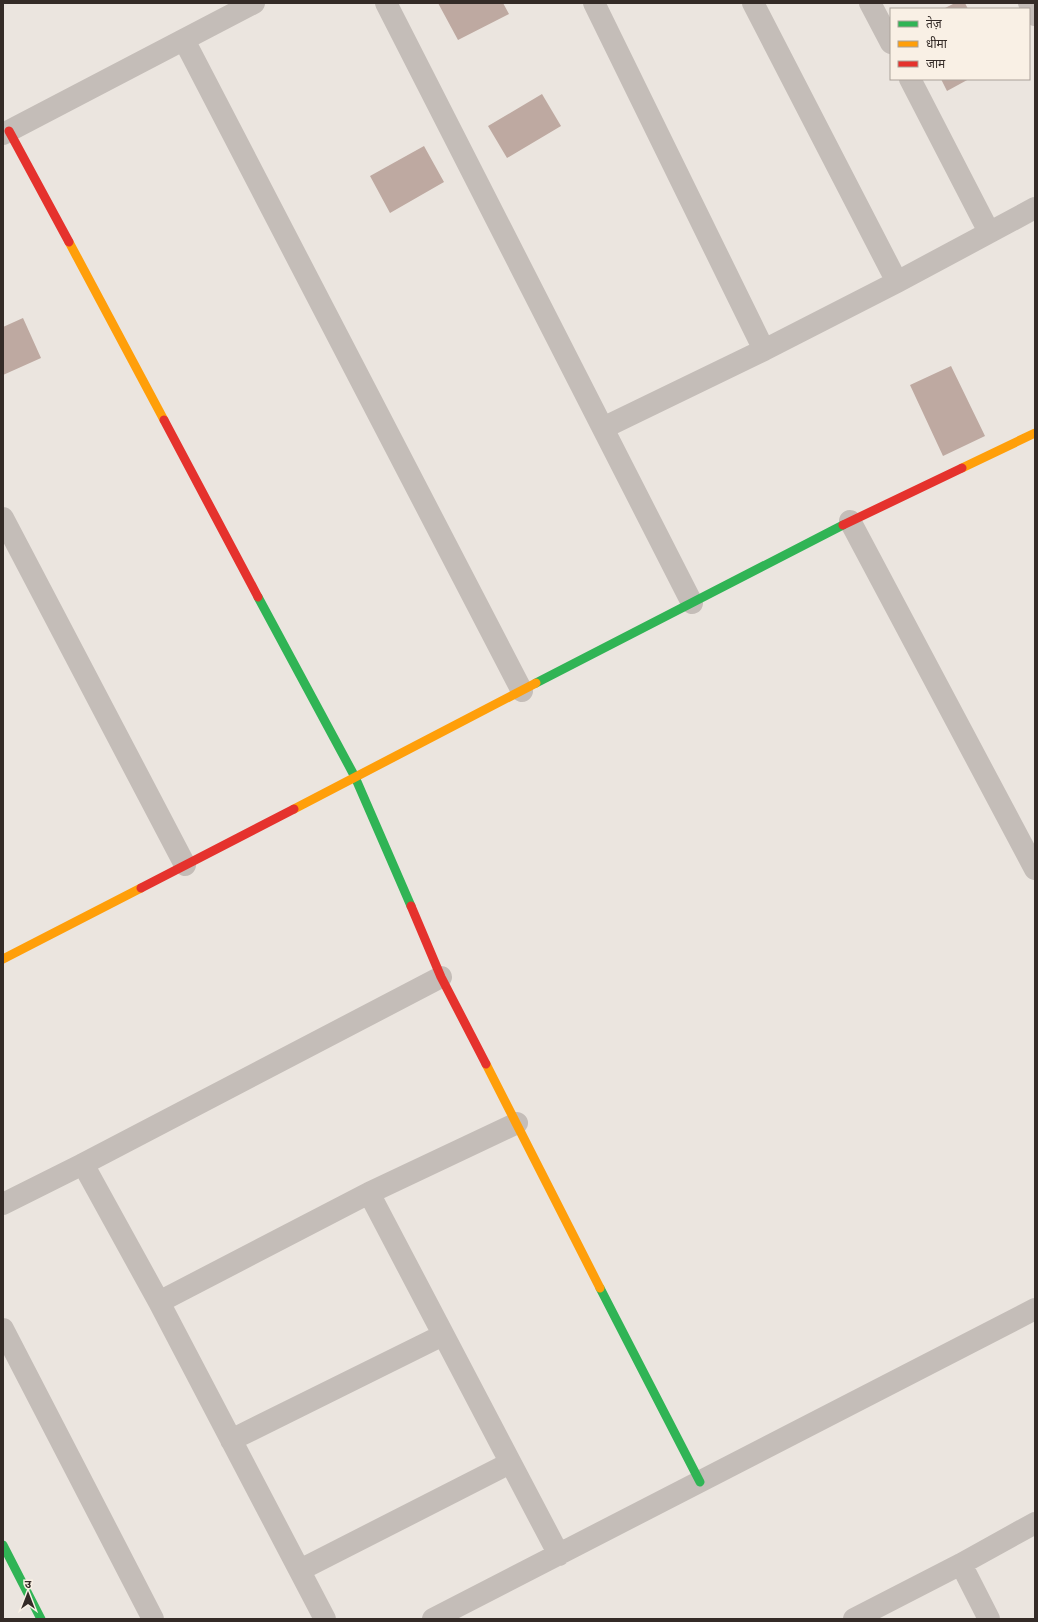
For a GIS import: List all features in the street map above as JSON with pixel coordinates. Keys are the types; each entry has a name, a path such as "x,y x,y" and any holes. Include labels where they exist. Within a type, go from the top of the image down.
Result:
{"street":[{"path":"254,3 6,132 355,777 441,977 700,1482"},
{"path":"386,3 692,603"},
{"path":"594,3 764,350"},
{"path":"753,3 897,282"},
{"path":"870,3 890,41"},
{"path":"1029,3 1035,15"},
{"path":"184,40 522,691"},
{"path":"911,80 989,232"},
{"path":"603,428 764,350 897,282 1035,208"},
{"path":"5,953 185,865 850,521 1035,433"},
{"path":"3,518 185,865"},
{"path":"850,521 1035,869"},
{"path":"3,1204 83,1164 441,977"},
{"path":"159,1302 369,1193 517,1124"},
{"path":"83,1164 159,1302 325,1619"},
{"path":"369,1193 559,1555"},
{"path":"433,1619 1035,1309"},
{"path":"3,1329 153,1619"},
{"path":"231,1440 443,1335"},
{"path":"300,1570 510,1463"},
{"path":"854,1619 962,1564 1035,1523"},
{"path":"3,1545 41,1619"},
{"path":"962,1564 989,1619"}],"building":[{"path":"438,3 503,3 509,14 458,40"},
{"path":"955,3 965,3 968,8 945,8"},
{"path":"942,80 967,80 947,91"},
{"path":"542,94 561,126 507,158 488,126"},
{"path":"424,146 444,182 390,213 370,176"},
{"path":"23,318 41,358 3,375 3,327"},
{"path":"951,366 985,436 943,456 910,385"}],"traffic: fast":[{"path":"536,683 843,525"},
{"path":"258,597 355,777 411,906"},
{"path":"600,1288 700,1482"},
{"path":"3,1545 41,1619"}],"traffic: slow":[{"path":"69,242 164,420"},
{"path":"962,468 1035,433"},
{"path":"294,809 536,683"},
{"path":"3,959 141,888"},
{"path":"486,1064 600,1288"}],"traffic: jam":[{"path":"9,131 69,242"},
{"path":"164,420 258,597"},
{"path":"843,525 962,468"},
{"path":"141,888 294,809"},
{"path":"411,906 441,977 486,1064"}]}
